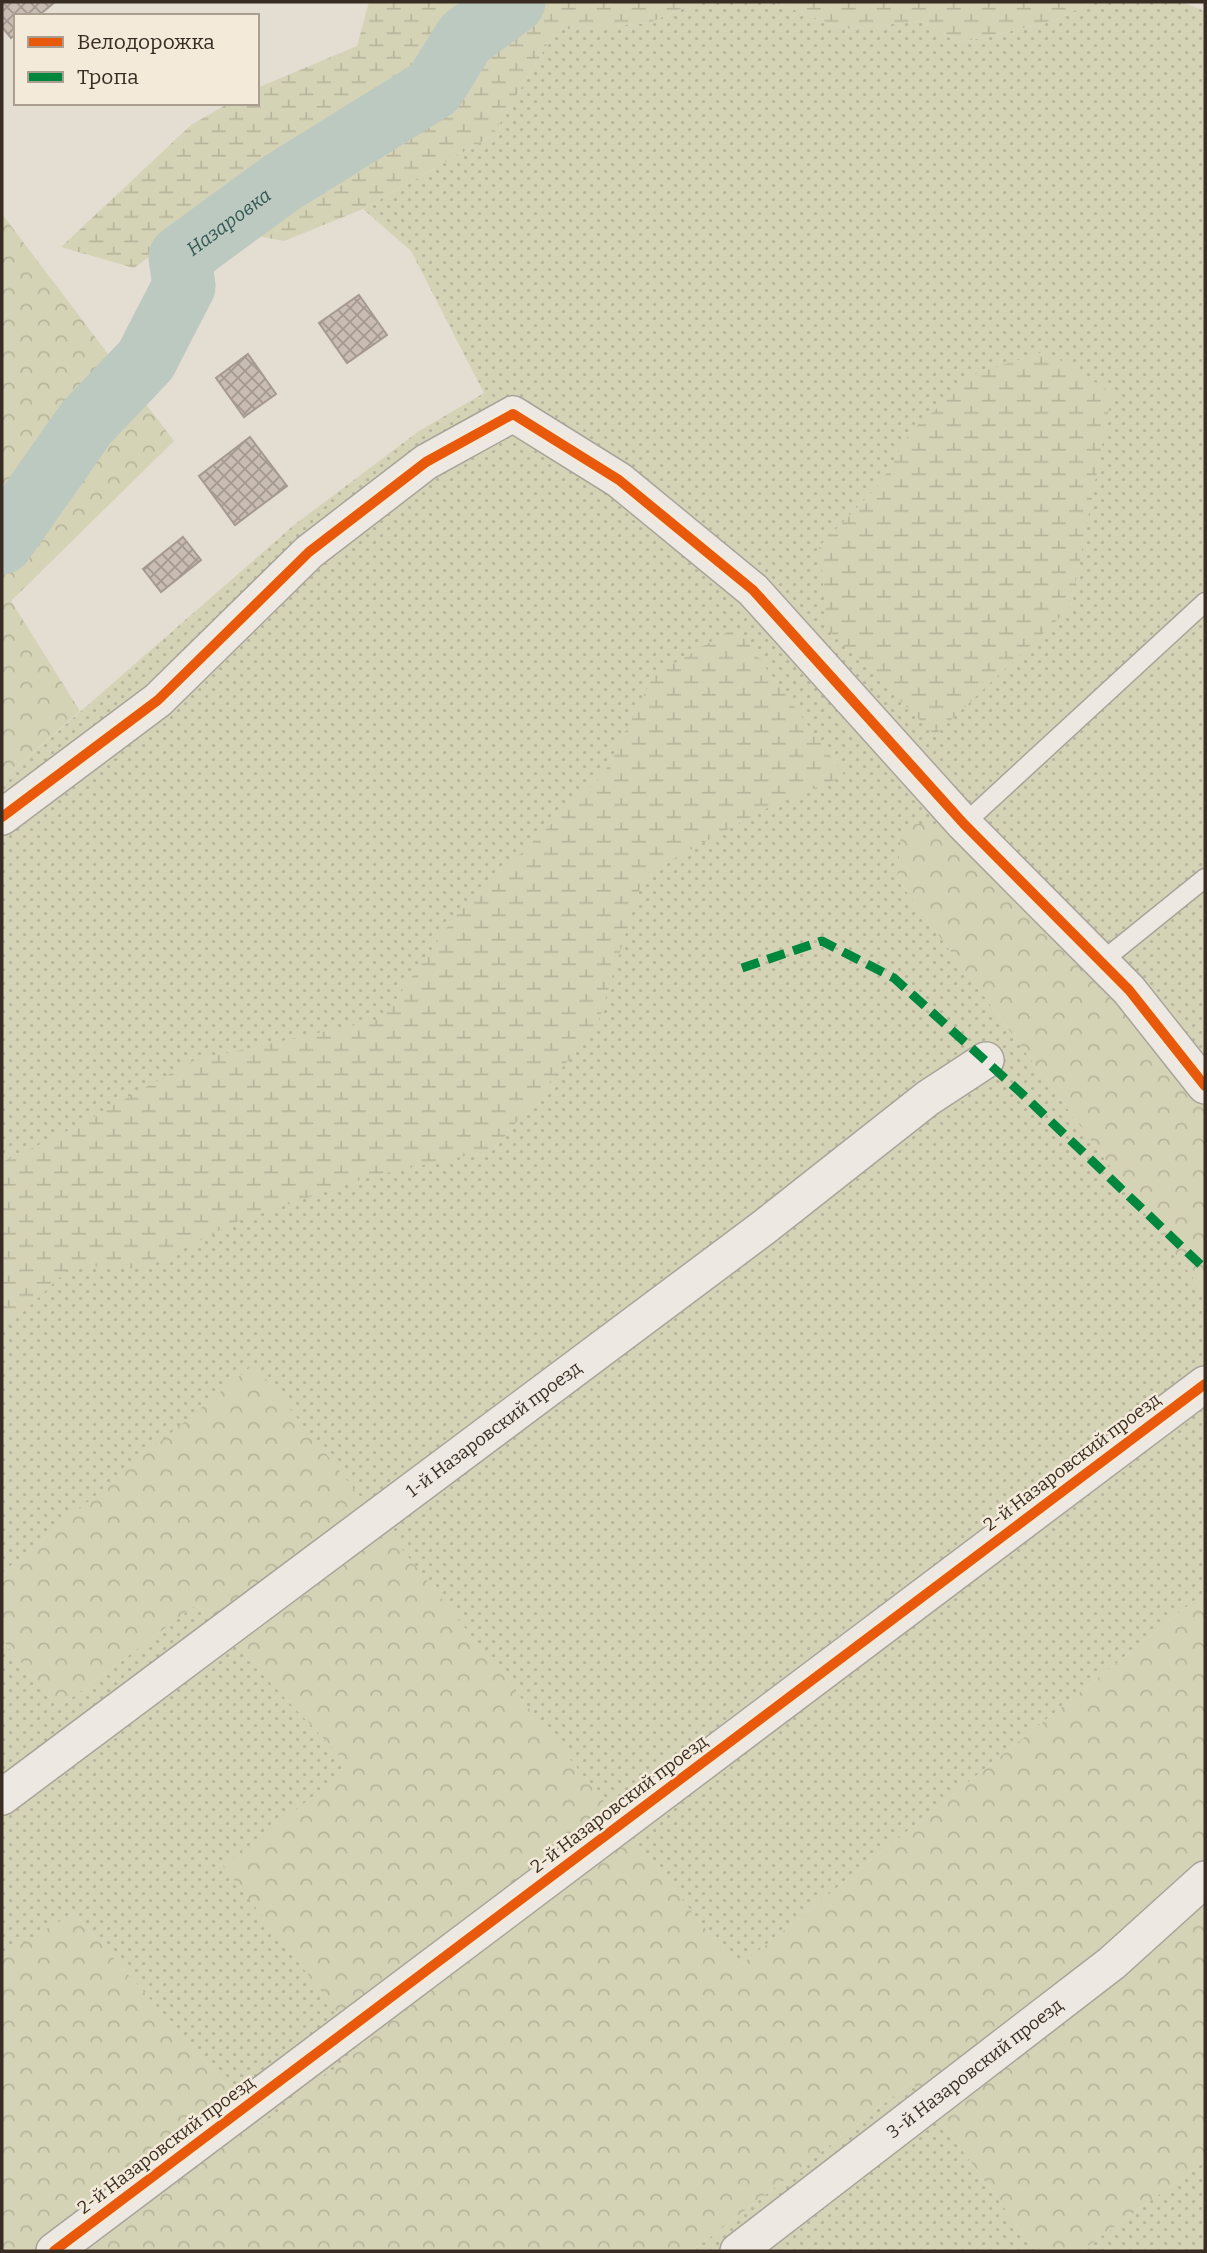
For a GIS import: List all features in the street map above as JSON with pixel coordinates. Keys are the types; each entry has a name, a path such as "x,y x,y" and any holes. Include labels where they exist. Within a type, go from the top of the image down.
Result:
{"street":[{"path":"2,817 158,700 309,552 426,462 513,414 619,480 753,590 964,824 1129,990 1205,1086"},
{"name":"1-й Назаровский проезд","path":"2,1797 763,1228 928,1098 986,1060"},
{"name":"2-й Назаровский проезд","path":"54,2251 1205,1384"},
{"name":"3-й Назаровский проезд","path":"738,2251 1112,1963 1205,1879"}],"lane":[{"path":"964,824 1205,602"},
{"path":"1101,962 1205,878"}],"green space":[{"path":"369,2 696,2 649,23 556,30 492,136 363,209 284,241 194,224 134,268 61,247 191,125 226,105 259,105 259,87 357,46"},
{"path":"696,2 773,2 845,29 922,21 958,43 1055,21 1091,2 1182,2 1205,11 1205,1086 897,879 1205,1294 1205,1592 737,1968 254,1365 2,1573 2,780 294,525 419,431 484,393 411,251 363,209 492,136 556,30 649,23","holes":["910,432 1087,520 1071,607 819,547 880,484"]},
{"path":"773,2 1091,2 1055,21 958,43 922,21 845,29"},
{"path":"2,214 174,441 11,601 80,711 2,780"},
{"path":"1046,351 1112,393 1071,607 935,735 828,630 819,547 880,484 910,432 977,373"},
{"path":"736,627 845,776 771,806 644,875 597,1026 493,1150 372,1176 236,1222 144,1269 73,1265 2,1332 2,1162 58,1136 195,1060 382,1019 456,915 603,775 654,675"},
{"path":"902,824 964,824 1205,1086 1205,1294 897,879"},
{"path":"254,1364 737,1968 1205,1592 1205,2161 1081,2251 1036,2251 912,2082 692,2251 2,2251 2,1952 4,1954 74,1913 261,2125 364,2046 223,1866 351,1767 196,1605 58,1708 2,1639 2,1573"},
{"path":"196,1605 352,1768 224,1866 364,2046 261,2125 74,1913 4,1955 2,1952 2,1639 58,1708"},
{"path":"912,2082 1036,2251 692,2251"},
{"path":"1205,2161 1205,2251 1081,2251"}],"building":[{"path":"2,2 55,2 40,14 14,14 14,36 11,38 2,27"},
{"path":"359,295 387,335 347,363 319,323"},
{"path":"248,354 276,394 244,417 216,378"},
{"path":"250,437 287,486 235,525 199,476"},
{"path":"183,537 201,560 161,592 143,569"}],"waterway":[{"name":"Назаровка","path":"2,543 86,423 146,360 184,286 180,257 281,183 434,88 465,38 514,2"}],"marked path":[{"path":"742,968 822,941 894,978 1019,1091 1205,1269"}],"cycle path":[{"path":"2,817 158,700 309,552 426,462 513,414 619,480 753,590 964,824 1129,990 1205,1086"},
{"path":"54,2251 1205,1384"}]}
